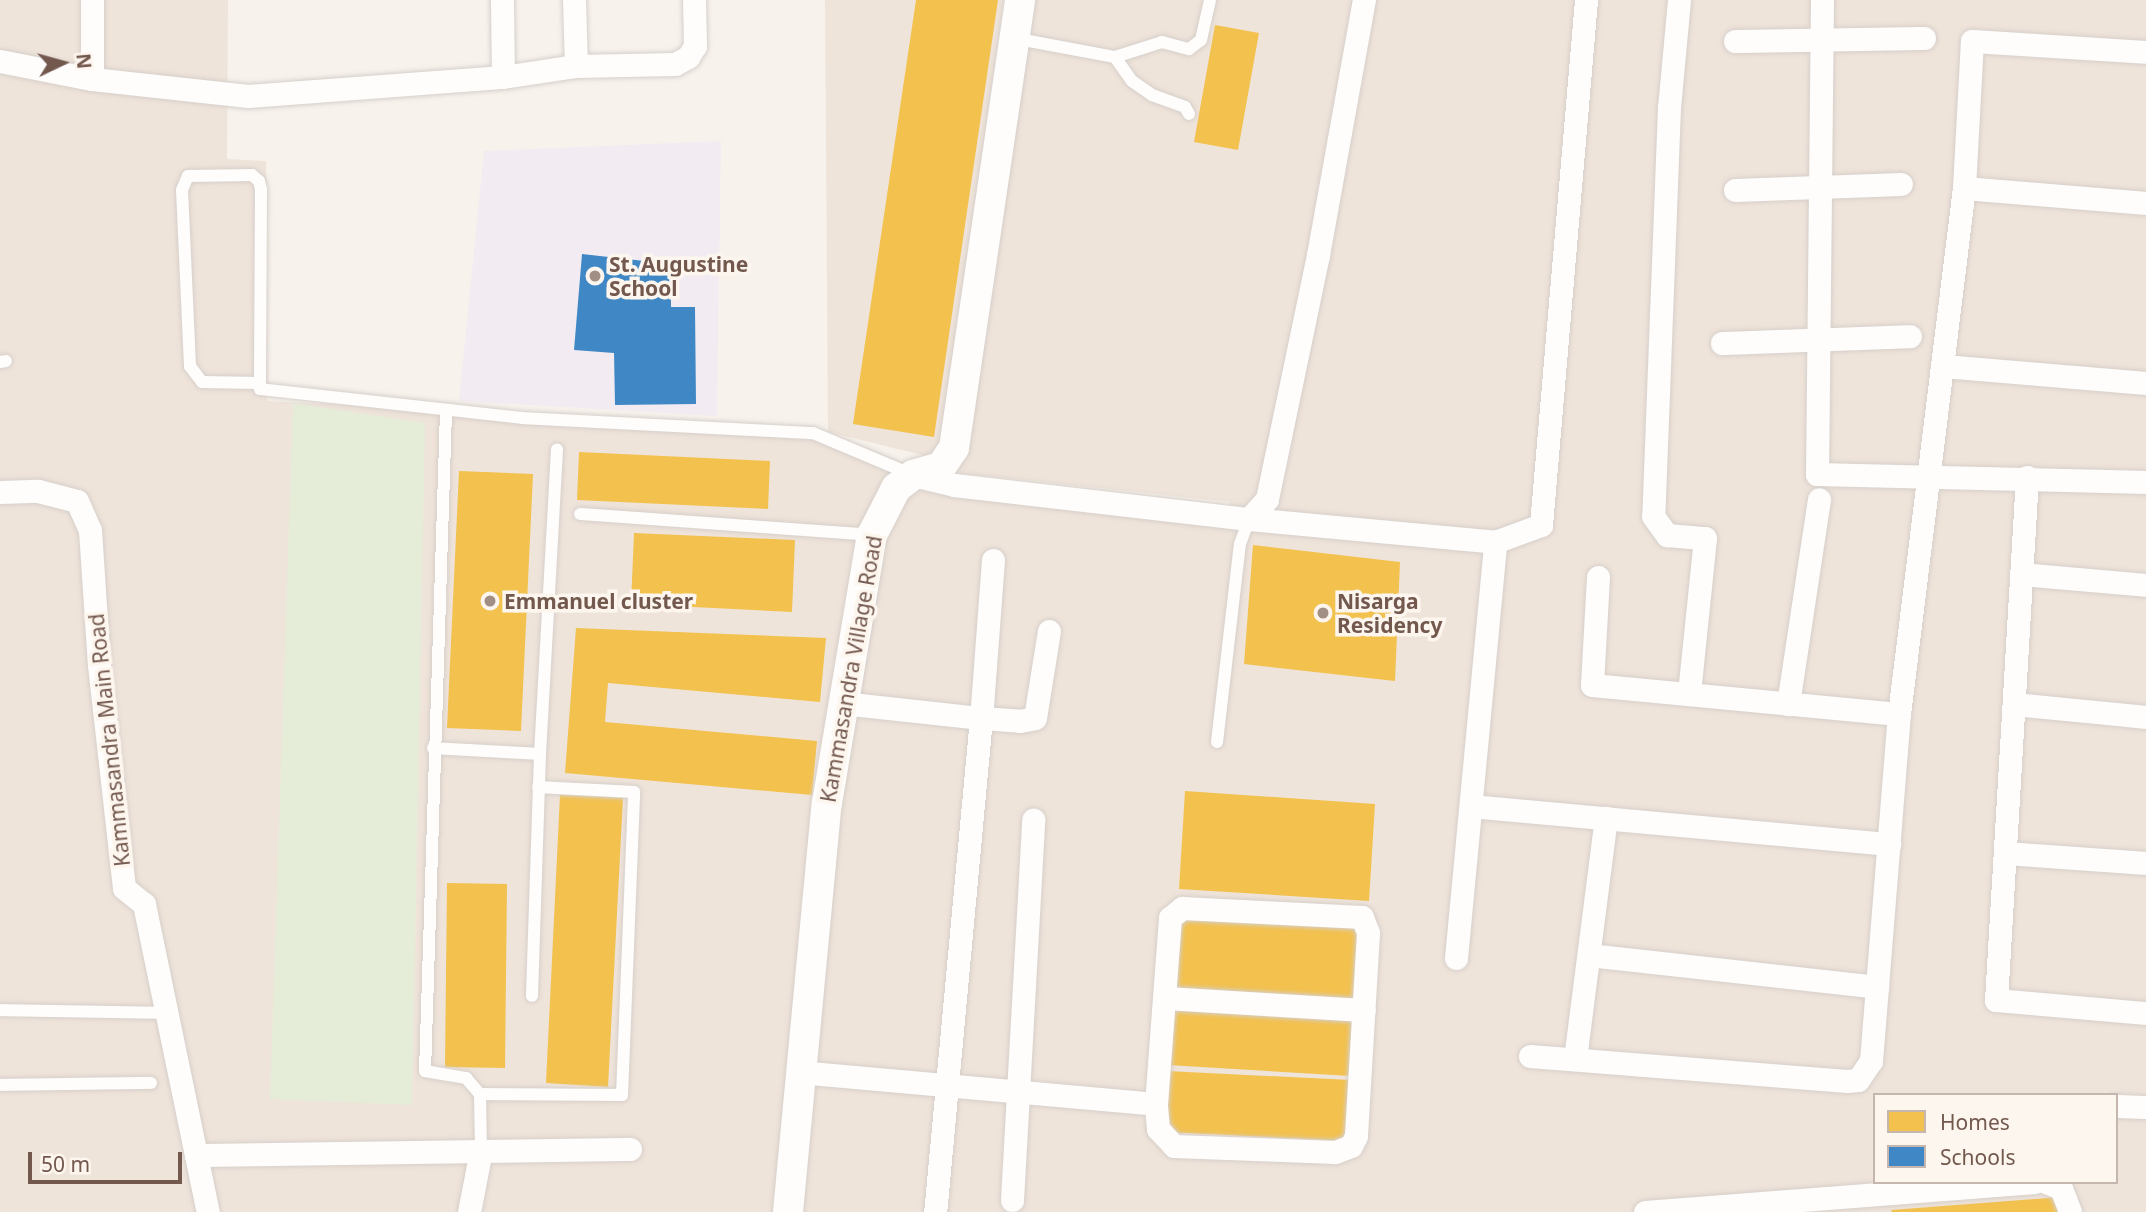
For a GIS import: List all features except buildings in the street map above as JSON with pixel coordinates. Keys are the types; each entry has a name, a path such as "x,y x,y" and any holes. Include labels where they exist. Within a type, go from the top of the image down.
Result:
{"street":[{"path":"92,0 92,79"},
{"path":"502,0 503,77"},
{"path":"574,0 576,66"},
{"path":"0,61 92,79 248,96 503,77 576,66 674,64 688,57 695,46 694,0"},
{"name":"Kammasandra Village Road","path":"788,1212 799,1072 842,703 872,535 888,497 913,475 947,461 957,433 1020,0"},
{"path":"1249,519 1267,499 1364,0"},
{"path":"913,475 954,485 1249,519 1495,542 1541,525 1586,0"},
{"path":"1679,0 1669,107 1653,516 1667,535 1705,538 1689,694"},
{"path":"1822,0 1817,474 2027,477 2146,482"},
{"path":"1735,41 1822,42 1924,38"},
{"path":"1530,1056 1858,1080 1871,1061 1899,714 1932,475 1964,188 1972,41 2146,52"},
{"path":"1735,190 1901,184"},
{"path":"1964,188 2146,202"},
{"path":"1722,343 1910,336"},
{"path":"1943,366 2146,383"},
{"path":"2027,477 1996,1000 2146,1013"},
{"name":"Kammasandra Main Road","path":"0,492 38,491 77,501 90,530 99,665 124,888 144,904 208,1212"},
{"path":"1788,704 1819,499"},
{"path":"1456,958 1495,542"},
{"path":"935,1212 944,1083 981,718 993,560"},
{"path":"2021,574 2146,585"},
{"path":"1598,577 1592,685 1899,714"},
{"path":"842,703 981,718 1020,721 1035,718 1049,631"},
{"path":"2014,704 2146,717"},
{"path":"1471,806 1889,844"},
{"path":"1575,1059 1606,818"},
{"path":"1012,1200 1033,820"},
{"path":"2006,853 2146,863"},
{"path":"1182,908 1350,913 1362,917 1368,933 1356,1136 1351,1146 1335,1152 1174,1146 1158,1129 1156,1104 1165,998 1166,939 1170,918 1182,908"},
{"path":"1589,955 1877,987"},
{"path":"1165,998 1364,1010"},
{"path":"799,1072 1156,1104"},
{"path":"2118,1106 2146,1107"},
{"path":"196,1155 629,1149"},
{"path":"469,1212 481,1150"},
{"path":"1645,1212 2009,1184"},
{"path":"2051,1184 2061,1188 2070,1212"}],"lane":[{"path":"1013,38 1115,57 1162,42 1189,49 1201,40 1210,0"},
{"path":"1115,57 1132,81 1185,107 1189,114"},
{"path":"260,383 202,382 190,366 183,190 188,176 252,175 259,181 260,383 260,389 446,411 813,433 913,475"},
{"path":"446,411 433,748 425,1070 466,1078 480,1094 481,1150"},
{"path":"532,996 538,787 557,449"},
{"path":"580,514 872,535"},
{"path":"1217,742 1240,544 1249,519"},
{"path":"433,748 540,754"},
{"path":"480,1094 622,1095 634,792 538,787"},
{"path":"0,1010 166,1013"},
{"path":"0,1085 151,1083"}],"shaded area":[{"path":"0,0 228,0 227,159 266,161 267,401 816,428 973,491 1228,529 1230,502 959,473 1030,0 2146,0 2146,1212 0,1212"},
{"path":"825,0 1004,0 939,459 828,432"},
{"name":"St. Augustine School","path":"721,141 717,416 459,401 484,151"}],"green space":[{"path":"293,403 425,423 412,1105 270,1099"}],"place":[{"name":"St. Augustine School","path":"595,276"},
{"name":"Emmanuel cluster","path":"490,601"},
{"name":"Nisarga Residency","path":"1323,613"}]}
